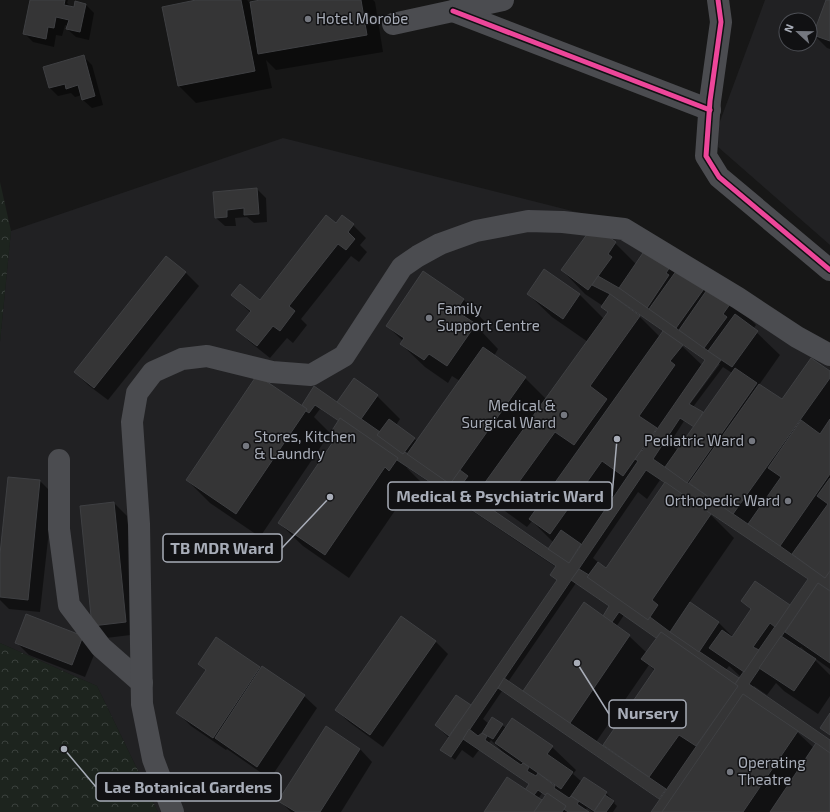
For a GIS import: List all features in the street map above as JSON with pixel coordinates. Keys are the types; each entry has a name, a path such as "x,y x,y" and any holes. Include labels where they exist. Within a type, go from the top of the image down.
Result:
{"street":[{"path":"393,24 503,0"},
{"path":"718,0 721,22 706,156 719,177 830,270"},
{"path":"453,11 710,110"},
{"path":"172,812 152,759 142,704 139,524 132,422 137,393 153,372 182,359 207,356 272,372 311,375 344,356 402,267 440,244 476,231 528,221 563,222 624,229 830,355"},
{"path":"59,460 59,529 69,605 101,647 142,683"}],"shaded area":[{"path":"765,0 830,0 830,245 718,147 719,124"},
{"path":"283,138 592,216 830,347 830,812 158,812 97,686 0,643 0,342 11,231"}],"green space":[{"path":"0,182 11,231 0,342"},
{"path":"0,643 97,686 158,812 0,812"}],"building":[{"path":"30,0 65,0 64,5 74,7 75,1 86,4 80,32 66,29 69,20 56,17 54,28 48,27 46,39 23,34"},
{"path":"196,0 241,0 255,71 178,86 162,7"},
{"name":"Hotel Morobe","path":"260,0 361,0 367,35 258,54 250,2"},
{"path":"826,0 830,0 830,41 818,37 818,22"},
{"path":"84,55 95,96 82,100 78,85 66,89 65,84 49,88 43,67"},
{"path":"257,188 259,214 244,215 244,208 227,210 227,217 215,218 213,192"},
{"path":"326,215 336,223 342,215 354,224 348,232 355,239 346,250 338,244 289,306 295,311 280,331 273,326 257,346 236,330 251,311 231,295 240,284 260,300"},
{"path":"593,226 616,242 608,254 612,257 588,290 561,270"},
{"path":"647,247 672,264 666,273 669,275 647,308 619,288"},
{"path":"166,256 186,272 94,388 74,372"},
{"path":"679,267 706,286 676,328 649,309"},
{"path":"544,269 580,294 563,319 527,294"},
{"name":"Family Support Centre","path":"423,271 464,299 456,311 476,324 447,366 429,354 424,360 400,344 404,338 386,326"},
{"path":"598,276 619,288 721,360 689,404 703,412 694,427 680,418 653,459 825,578 830,571 830,591 818,583 749,684 830,740 830,753 743,694 662,812 651,812 738,686 735,684 808,579 646,470 451,757 440,750 557,580 550,575 556,566 397,460 398,458 340,418 339,421 315,405 309,413 302,405 314,386 380,432 377,435 403,454 405,452 450,484 460,470 468,476 460,487 569,563 638,461 635,459 641,450 642,451 705,360 610,294 592,285"},
{"path":"711,284 733,300 723,314 727,317 704,348 679,330"},
{"name":"Medical & Surgical Ward","path":"610,294 640,316 590,386 607,399 574,445 555,432 503,504 481,488 608,312 601,307"},
{"path":"735,314 758,331 732,367 708,351"},
{"path":"663,331 683,345 670,361 675,365 639,416 657,428 623,476 602,461 550,534 529,519"},
{"path":"483,347 526,377 450,484 407,454"},
{"name":"Pediatric Ward","path":"811,358 830,371 830,378 733,514 689,483 759,384 782,399"},
{"path":"735,368 757,383 687,483 665,467"},
{"name":"Stores, Kitchen & Laundry","path":"257,375 307,409 236,514 186,480"},
{"path":"354,378 378,395 361,419 337,402"},
{"path":"340,418 398,458 389,471 385,467 325,555 278,523 337,436 331,432"},
{"path":"389,419 415,438 403,454 377,435"},
{"name":"Orthopedic Ward","path":"830,419 830,474 780,546 748,524 781,477 768,468 801,420 820,434"},
{"path":"8,477 40,480 28,600 0,597 0,554"},
{"path":"830,478 830,571 825,578 792,554 828,504 817,496"},
{"path":"665,482 711,514 652,600 658,605 648,620 587,577 598,562 606,568"},
{"path":"114,502 126,622 92,626 80,506"},
{"path":"561,530 581,544 569,563 548,549"},
{"path":"579,569 589,575 587,577 648,620 650,617 739,678 735,684 661,632 656,638 619,612 612,622 603,616 609,606 571,580"},
{"path":"755,581 790,605 775,627 770,623 753,647 759,650 744,672 709,648 722,630 732,637 751,609 741,601"},
{"path":"818,583 830,591 830,663 785,632"},
{"path":"584,602 630,635 570,723 523,691"},
{"path":"690,602 719,622 699,652 670,632"},
{"path":"26,614 83,636 72,665 15,643"},
{"path":"401,616 436,641 370,735 335,710"},
{"path":"661,632 738,686 696,746 679,735 649,777 603,745 655,669 641,659"},
{"path":"781,636 816,659 794,691 759,668"},
{"path":"216,637 260,667 213,738 176,713 206,670 198,664"},
{"path":"262,666 305,695 257,767 215,738"},
{"path":"504,678 666,789 659,799 498,688"},
{"name":"Operating Theatre","path":"743,694 798,731 743,812 662,812"},
{"path":"456,695 471,705 449,736 435,725"},
{"path":"830,713 830,735 820,728"},
{"path":"492,717 503,724 493,739 482,733"},
{"path":"512,718 553,746 547,754 573,772 561,789 495,743"},
{"path":"326,726 360,749 320,812 296,812 278,801"},
{"path":"469,729 478,736 482,733 487,736 485,740 521,765 523,763 529,767 527,771 536,776 538,773 555,786 554,788 569,798 571,796 579,801 577,804 589,812 568,812 564,809 566,806 547,793 545,795 538,790 534,795 525,790 529,784 463,739"},
{"path":"816,743 830,753 830,812 770,812"},
{"path":"507,777 542,800 534,812 484,812"},
{"path":"584,777 607,792 594,811 571,796"},
{"path":"547,793 566,806 562,812 534,812"},
{"path":"605,795 614,801 606,812 594,812"}],"cycle path":[{"path":"718,0 721,22 710,101 706,156 719,177 830,270"},
{"path":"453,11 710,110"}],"place":[{"name":"Hotel Morobe","path":"308,19"},
{"name":"Family Support Centre","path":"429,318"},
{"name":"Medical & Surgical Ward","path":"564,415"},
{"name":"Medical & Psychiatric Ward","path":"617,439"},
{"name":"Pediatric Ward","path":"752,441"},
{"name":"Stores, Kitchen & Laundry","path":"246,446"},
{"name":"TB MDR Ward","path":"330,497"},
{"name":"Orthopedic Ward","path":"788,501"},
{"name":"Nursery","path":"577,663"},
{"name":"Lae Botanical Gardens","path":"64,749"},
{"name":"Operating Theatre","path":"730,772"}]}
